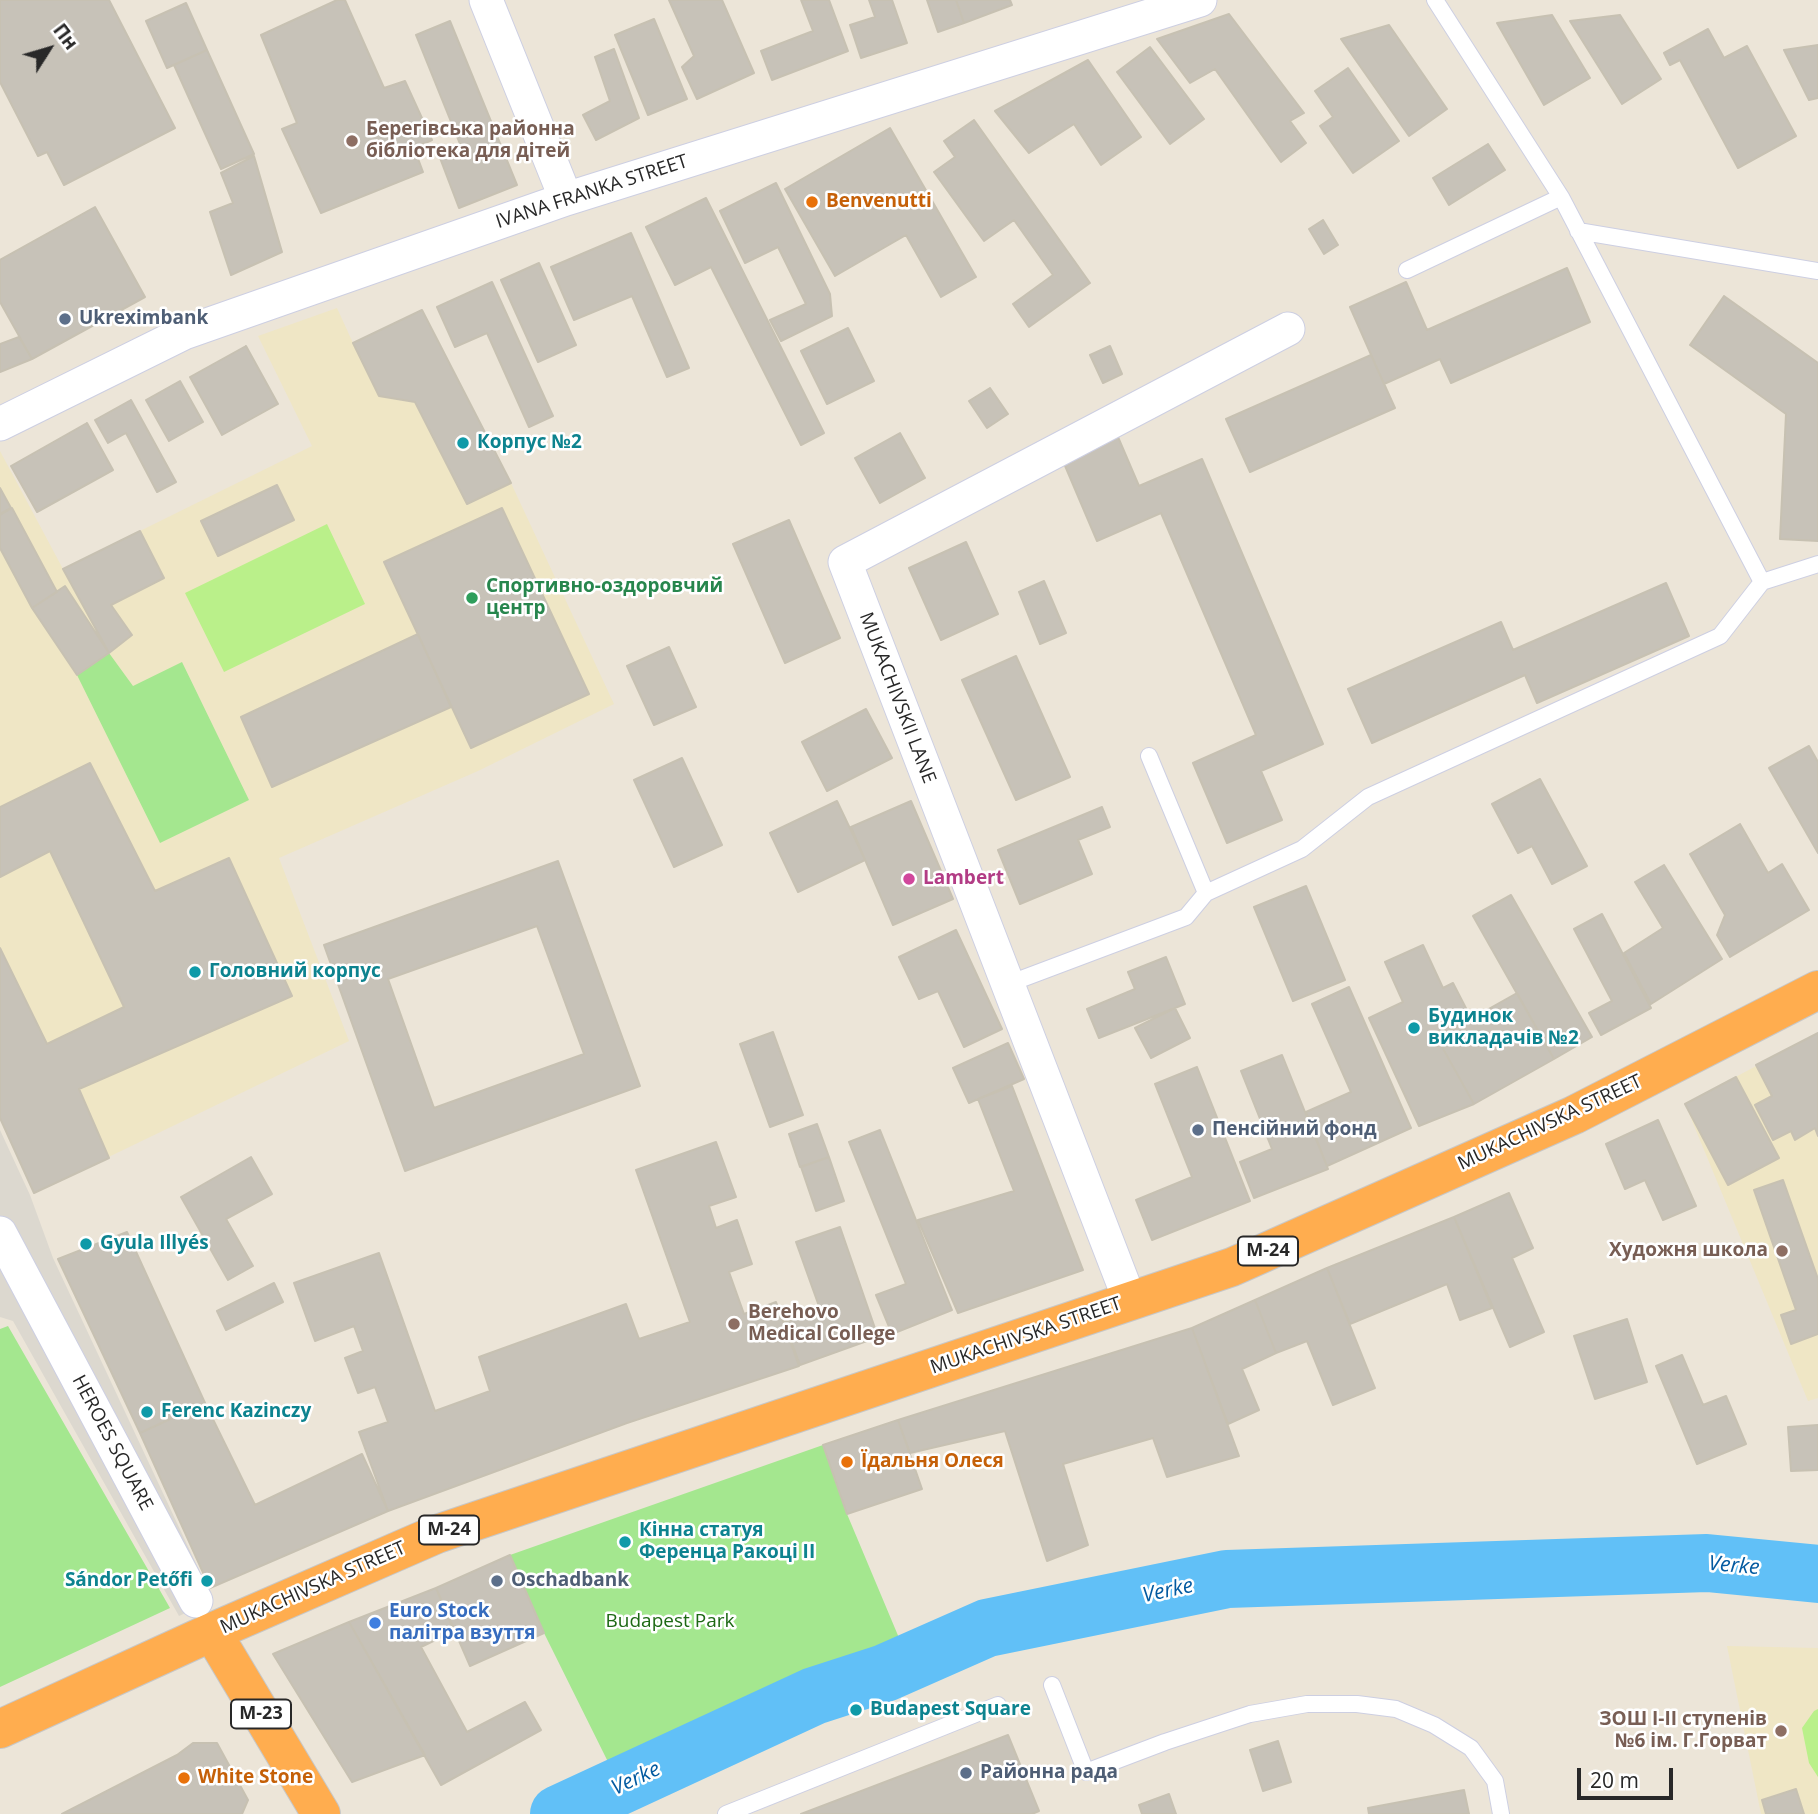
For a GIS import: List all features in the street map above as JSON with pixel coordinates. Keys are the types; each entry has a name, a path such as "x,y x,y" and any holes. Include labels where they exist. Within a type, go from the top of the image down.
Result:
{"highway":[{"name":"MUKACHIVSKA STREET","path":"204,1617 437,1534 1232,1267 1574,1115 1818,990"},
{"name":"М-24","path":"0,1729 204,1617"},
{"name":"М-23","path":"204,1617 316,1805"}],"street":[{"path":"486,0 566,199"},
{"name":"IVANA FRANKA STREET","path":"0,425 184,333 566,199 1200,0"},
{"name":"MUKACHIVSKII LANE","path":"1130,1301 845,562 1288,330"},
{"name":"HEROES SQUARE","path":"0,1233 204,1617"}],"lane":[{"path":"1435,0 1561,197 1762,582"},
{"path":"1406,270 1561,197"},
{"path":"1578,231 1818,271"},
{"path":"1008,984 1186,917 1206,893 1302,849 1368,797 1720,636 1762,582 1818,564"},
{"path":"1149,755 1206,893"},
{"path":"1052,1685 1086,1772 1250,1714 1307,1704 1357,1704 1396,1709 1434,1725 1471,1748 1495,1781 1500,1814"},
{"path":"726,1814 998,1704"}],"shaded area":[{"path":"337,308 353,343 433,335 511,483 614,704 478,771 279,858 349,1041 34,1193 0,1118 0,451 63,569 312,446 258,336"},
{"name":"Художня школа","path":"1818,1033 1818,1398 1808,1401 1685,1104"},
{"path":"0,1130 30,1195 53,1258 213,1600 179,1616 13,1321 0,1317"},
{"name":"ЗОШ І-ІІ ступенів №6 ім. Г.Горват","path":"1727,1646 1818,1648 1818,1814 1761,1814"}],"green space":[{"path":"327,524 365,604 224,672 185,593"},
{"path":"109,653 133,686 182,662 249,800 160,843 77,675"},
{"path":"8,1326 170,1608 0,1687 0,1329"},
{"name":"Budapest Park","path":"823,1445 847,1514 902,1645 877,1653 615,1776 544,1633 510,1555"},
{"path":"1818,1709 1818,1777 1809,1763 1802,1728"}],"building":[{"path":"0,0 109,0 175,128 64,185 47,152 38,156 0,82"},
{"path":"337,0 345,0 384,88 405,81 432,140 414,148 423,172 321,213 282,129 297,123 261,35"},
{"path":"669,0 722,0 754,73 697,99 682,67 694,56"},
{"path":"801,0 829,0 848,51 772,80 761,51 813,31"},
{"path":"869,0 892,0 907,43 861,58 850,25 875,17"},
{"path":"927,0 956,0 964,23 938,32"},
{"path":"956,0 1010,0 1012,5 964,23"},
{"path":"186,3 207,50 167,68 146,21"},
{"path":"1229,14 1304,113 1290,121 1306,143 1281,162 1215,69 1190,83 1157,39"},
{"path":"1552,15 1590,78 1544,105 1497,23"},
{"path":"1620,15 1661,79 1622,104 1570,21"},
{"path":"654,19 687,99 648,115 615,35"},
{"path":"450,21 517,185 459,208 440,158 462,149 416,35"},
{"path":"1389,25 1447,109 1409,136 1341,39"},
{"path":"1708,29 1724,58 1747,46 1796,136 1738,168 1680,60 1670,65 1664,53"},
{"path":"1818,45 1818,98 1809,100 1784,50"},
{"path":"1150,47 1204,119 1170,144 1117,72"},
{"path":"614,49 639,118 596,140 583,115 610,101 595,57"},
{"path":"207,50 254,154 221,169 174,65"},
{"path":"1088,60 1141,137 1101,165 1074,124 1029,153 995,111"},
{"path":"1348,68 1399,141 1353,173 1320,126 1333,117 1315,91"},
{"path":"974,120 1090,283 1029,327 1013,304 1053,275 1014,220 984,241 934,172 955,157 944,141"},
{"path":"890,128 976,277 941,297 906,235 835,276 785,189"},
{"path":"1488,144 1505,170 1449,205 1433,178"},
{"path":"254,156 282,252 231,275 210,212 233,203 221,173"},
{"path":"776,183 830,294 832,316 781,341 770,320 806,304 778,247 745,263 720,211"},
{"path":"706,198 824,433 801,445 711,267 675,285 646,227"},
{"path":"95,207 145,297 32,359 0,302 0,260"},
{"path":"1323,220 1338,245 1324,254 1309,229"},
{"path":"631,233 689,368 667,377 632,296 574,320 551,267"},
{"path":"539,263 576,345 538,362 501,280"},
{"path":"1567,268 1590,322 1451,383 1440,359 1384,384 1350,307 1406,282 1427,330"},
{"path":"492,282 553,416 529,427 487,333 455,347 437,307"},
{"path":"1724,296 1818,363 1818,541 1780,539 1786,414 1690,345"},
{"name":"Корпус №2","path":"422,310 511,483 467,504 415,402 379,396 353,343"},
{"path":"848,328 874,381 827,404 801,351"},
{"path":"19,337 32,359 0,372 0,344"},
{"path":"246,346 278,404 222,435 190,377"},
{"path":"1110,346 1122,374 1103,383 1090,355"},
{"path":"1371,355 1395,408 1250,472 1226,419"},
{"path":"180,381 203,422 169,441 146,400"},
{"path":"990,388 1008,414 987,428 969,401"},
{"path":"131,400 176,482 157,492 126,433 108,443 95,420"},
{"path":"87,423 113,470 37,512 11,466"},
{"path":"900,433 925,478 880,503 855,458"},
{"path":"1118,437 1139,486 1202,459 1323,744 1261,771 1282,820 1227,843 1193,763 1256,735 1161,513 1097,541 1063,461"},
{"path":"277,485 294,520 218,556 201,521"},
{"path":"0,488 11,508 0,514"},
{"path":"12,508 57,592 32,608 0,548 0,515"},
{"name":"Спортивно-оздоровчий центр","path":"502,508 589,694 471,748 384,562"},
{"path":"789,520 840,638 785,663 733,544"},
{"path":"140,531 164,578 111,605 132,635 109,653 63,569"},
{"path":"966,542 998,614 941,640 909,568"},
{"path":"1044,581 1066,633 1040,644 1019,592"},
{"path":"1666,583 1689,636 1537,703 1525,675 1372,743 1348,689 1501,622 1513,650"},
{"path":"65,586 109,653 77,675 32,608"},
{"path":"418,634 451,707 272,787 241,717"},
{"path":"669,647 696,707 654,725 627,666"},
{"path":"1016,656 1070,777 1016,800 962,680"},
{"path":"866,709 892,758 827,791 802,742"},
{"path":"1809,746 1818,762 1818,853 1769,768"},
{"path":"682,758 722,845 674,867 634,780"},
{"name":"Головний корпус","path":"90,763 155,891 229,858 292,996 79,1089 109,1158 34,1193 0,1118 0,948 47,1044 124,1007 50,851 0,877 0,807"},
{"path":"1540,779 1587,866 1552,884 1532,846 1518,853 1492,804"},
{"path":"837,801 865,860 798,892 770,833"},
{"name":"Lambert","path":"911,801 953,899 893,925 851,827"},
{"path":"1102,807 1110,827 1078,840 1092,874 1020,904 998,850"},
{"path":"1740,824 1768,873 1782,864 1809,910 1730,957 1717,935 1725,915 1690,854"},
{"path":"558,861 640,1086 405,1171 324,945","holes":["537,926 584,1054 434,1108 388,979"]},
{"path":"1664,865 1722,959 1651,1004 1624,953 1663,928 1635,882"},
{"path":"1306,886 1345,980 1293,1001 1254,907"},
{"path":"1511,895 1592,1037 1554,1059 1473,916"},
{"path":"1602,914 1651,1008 1601,1035 1589,1013 1612,1001 1574,929"},
{"path":"956,930 1002,1029 964,1047 938,991 919,999 899,957"},
{"name":"Будинок викладачів №2","path":"1423,945 1443,988 1453,983 1471,1018 1437,1038 1474,1104 1419,1126 1369,1018 1403,1002 1385,962"},
{"path":"1166,957 1185,1004 1099,1038 1087,1009 1135,989 1128,972"},
{"path":"1349,987 1411,1128 1327,1166 1306,1112 1351,1092 1312,1004"},
{"path":"1517,993 1554,1059 1474,1104 1437,1038"},
{"path":"1175,1008 1190,1038 1151,1058 1135,1028"},
{"path":"773,1032 803,1115 770,1127 740,1044"},
{"path":"1818,1033 1818,1136 1815,1128 1795,1140 1791,1131 1773,1140 1755,1105 1772,1096 1756,1065"},
{"path":"1008,1043 1024,1079 969,1103 953,1068"},
{"path":"1282,1055 1328,1169 1254,1198 1240,1162 1272,1149 1241,1071"},
{"name":"Пенсійний фонд","path":"1197,1067 1250,1201 1152,1240 1136,1200 1192,1177 1155,1084"},
{"path":"1736,1077 1779,1158 1728,1185 1685,1104"},
{"path":"1012,1086 1083,1270 958,1313 918,1220 1014,1191 978,1099"},
{"path":"1658,1120 1696,1206 1663,1220 1645,1180 1625,1189 1606,1144"},
{"path":"817,1124 829,1157 800,1167 789,1134"},
{"path":"880,1130 952,1310 892,1334 876,1295 906,1284 849,1142"},
{"name":"Berehovo Medical College","path":"716,1142 736,1197 709,1206 716,1228 737,1220 752,1264 729,1272 744,1314 776,1302 799,1366 627,1423 388,1511 359,1432 388,1422 375,1387 358,1393 345,1358 363,1351 354,1326 315,1341 294,1283 379,1253 435,1411 490,1391 479,1357 626,1304 639,1339 690,1322 636,1170"},
{"path":"251,1157 272,1194 226,1219 253,1266 228,1280 181,1197"},
{"path":"829,1157 844,1201 816,1211 801,1167"},
{"path":"1783,1180 1818,1279 1818,1334 1791,1344 1781,1315 1796,1310 1754,1190"},
{"path":"1509,1193 1533,1248 1512,1258 1544,1332 1510,1347 1454,1217"},
{"path":"1454,1217 1492,1308 1460,1320 1447,1284 1350,1324 1327,1268"},
{"path":"840,1227 878,1337 800,1365 784,1322 820,1309 796,1242"},
{"path":"127,1232 205,1403 140,1433 58,1259"},
{"path":"1327,1268 1375,1388 1333,1405 1307,1341 1276,1353 1255,1300"},
{"path":"274,1283 283,1302 226,1330 217,1311"},
{"path":"1255,1300 1276,1353 1242,1369 1259,1410 1228,1424 1192,1328"},
{"path":"1627,1319 1647,1382 1595,1399 1574,1336"},
{"path":"1192,1328 1239,1456 1167,1477 1153,1438 1063,1464 1088,1545 1047,1561 1005,1431 910,1453 898,1420"},
{"path":"1682,1355 1703,1405 1726,1396 1746,1444 1697,1464 1656,1366"},
{"path":"205,1403 255,1505 362,1454 388,1511 210,1588 140,1433"},
{"path":"898,1420 922,1489 847,1514 823,1445"},
{"path":"1818,1425 1818,1470 1791,1471 1788,1427"},
{"path":"510,1555 544,1633 470,1666 436,1588"},
{"path":"436,1588 454,1631 421,1647 467,1732 525,1702 541,1730 441,1785 349,1622"},
{"path":"349,1622 425,1755 352,1782 273,1654"},
{"name":"Районна рада","path":"1008,1735 1039,1811 1032,1814 801,1814"},
{"path":"1278,1741 1291,1782 1263,1791 1250,1750"},
{"name":"White Stone","path":"193,1743 217,1743 248,1800 242,1814 62,1814 177,1755"},
{"path":"1796,1789 1804,1814 1766,1814 1762,1800"},
{"path":"1464,1790 1469,1814 1369,1814 1368,1808"},
{"path":"1169,1794 1176,1814 1142,1814 1139,1805"}],"waterway":[{"name":"Verke","path":"559,1814 814,1696 885,1673 987,1628 1227,1579 1707,1563 1818,1574"}],"place":[{"name":"Берегівська районна бібліотека для дітей","path":"352,141"},
{"name":"Benvenutti","path":"812,202"},
{"name":"Ukreximbank","path":"65,319"},
{"name":"Корпус №2","path":"463,443"},
{"name":"Спортивно-оздоровчий центр","path":"472,598"},
{"name":"Lambert","path":"909,879"},
{"name":"Головний корпус","path":"195,972"},
{"name":"Будинок викладачів №2","path":"1414,1028"},
{"name":"Пенсійний фонд","path":"1198,1130"},
{"name":"Gyula Illyés","path":"86,1244"},
{"name":"Художня школа","path":"1782,1251"},
{"name":"Berehovo Medical College","path":"734,1324"},
{"name":"Ferenc Kazinczy","path":"147,1412"},
{"name":"Їдальня Олеся","path":"847,1462"},
{"name":"Кінна статуя Ференца Ракоці II","path":"625,1542"},
{"name":"Sándor Petőfi","path":"207,1581"},
{"name":"Oschadbank","path":"497,1581"},
{"name":"Euro Stock палітра взуття","path":"375,1623"},
{"name":"Budapest Square","path":"856,1710"},
{"name":"ЗОШ І-ІІ ступенів №6 ім. Г.Горват","path":"1781,1731"},
{"name":"Районна рада","path":"966,1773"},
{"name":"White Stone","path":"184,1778"}]}
